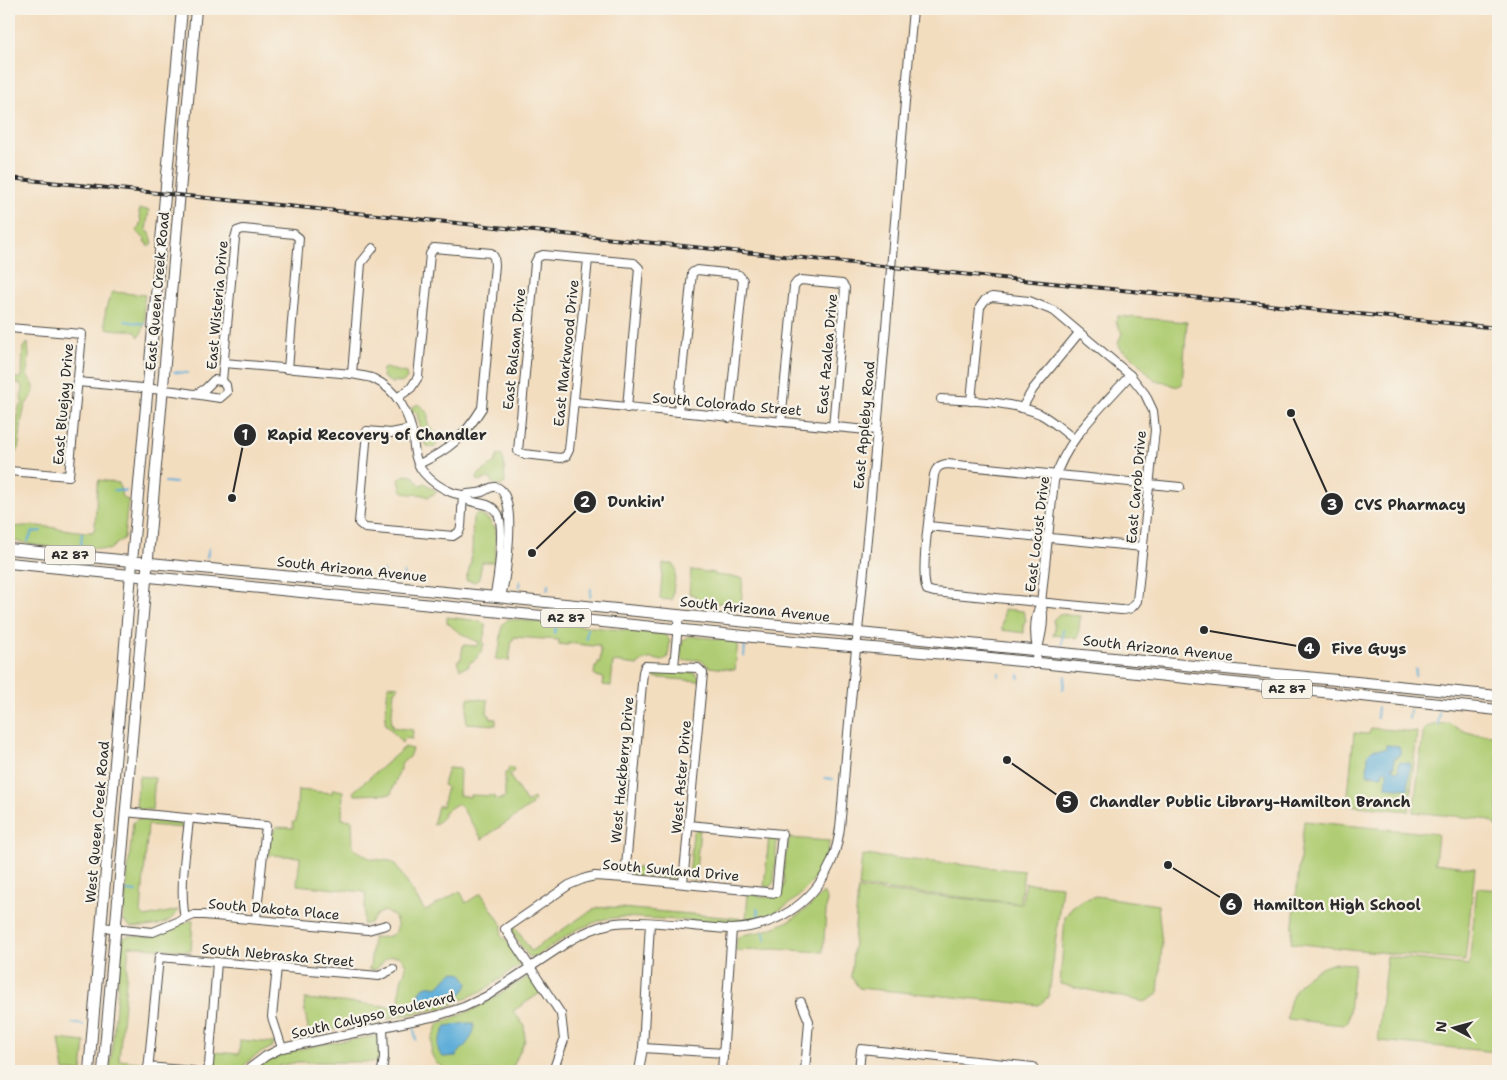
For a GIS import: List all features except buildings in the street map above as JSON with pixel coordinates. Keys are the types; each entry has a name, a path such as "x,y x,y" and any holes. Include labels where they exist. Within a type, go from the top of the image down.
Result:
{"main road":[{"name":"East Queen Creek Road","path":"130,575 182,9"},
{"name":"East Queen Creek Road","path":"147,576 196,9"},
{"path":"179,44 193,46"},
{"name":"South Arizona Avenue","path":"9,549 1498,696"},
{"name":"South Arizona Avenue","path":"9,563 857,647 981,657 1498,710"},
{"name":"West Queen Creek Road","path":"89,1071 130,575"},
{"name":"West Queen Creek Road","path":"103,1071 147,576"},
{"path":"317,593 319,580"}],"street":[{"name":"East Appleby Road","path":"838,842 913,9"},
{"name":"East Wisteria Drive","path":"196,394 220,398 227,392 226,385 222,381 235,238 237,232 243,229 294,234 299,238 288,368"},
{"path":"352,374 361,263 373,248"},
{"path":"397,398 411,388 418,377 430,254 434,248 491,253 494,257 492,302 482,408 470,428 456,442 438,455 419,464"},
{"name":"East Balsam Drive","path":"569,450 566,456 561,458 523,454 518,451 535,263 538,257 543,255 588,259"},
{"path":"588,259 634,264 639,268 627,408"},
{"name":"East Markwood Drive","path":"569,450 588,259"},
{"path":"678,412 692,273 697,270 740,275 743,280 730,418"},
{"name":"East Azalea Drive","path":"781,422 794,286 801,280 842,284 846,288 833,427"},
{"name":"East Carob Drive","path":"971,401 980,307 985,300 992,297 1030,301 1054,311 1130,375 1145,394 1152,411 1154,430 1143,548 1137,601 1134,607 1128,610 1121,610 1041,602"},
{"name":"East Bluejay Drive","path":"9,328 82,334 69,476 9,471"},
{"path":"1022,408 1033,389 1079,333"},
{"path":"224,363 352,374 373,378 388,387 406,413 412,430 416,458 422,471 434,483 463,496 467,500 489,488 496,487 501,490 510,517 504,586 497,597"},
{"name":"East Locust Drive","path":"1035,664 1041,639 1044,612 1041,602 1053,488 1060,461 1074,440 1130,375"},
{"path":"78,382 196,394 205,389 214,380 222,381"},
{"path":"941,398 1022,408 1041,415 1074,440"},
{"name":"South Colorado Street","path":"575,402 730,418 867,430 876,429"},
{"path":"412,430 391,433 367,431 359,523 365,528 453,536 459,532 463,496"},
{"path":"1041,602 927,590 924,584 928,526 935,469 940,465 948,464 1180,487"},
{"path":"483,503 484,491"},
{"path":"475,497 497,513 500,522 497,597"},
{"path":"928,526 1143,548"},
{"path":"674,666 679,615"},
{"name":"West Hackberry Drive","path":"625,878 645,666 674,666"},
{"name":"West Aster Drive","path":"674,666 698,668 703,673 684,883"},
{"path":"125,812 266,826 256,919"},
{"path":"184,919 182,894 189,819"},
{"name":"South Sunland Drive","path":"531,967 505,929 577,881 596,876 776,893 782,834 689,825"},
{"name":"South Calypso Boulevard","path":"246,1071 266,1056 282,1048 436,1016 472,1004 585,932 615,924 650,923 732,929 756,926 774,920 805,900 824,878 838,842"},
{"name":"South Dakota Place","path":"101,927 153,932 194,915 368,930 386,925"},
{"path":"639,1071 643,1048 650,923"},
{"path":"722,1071 732,929"},
{"name":"South Nebraska Street","path":"148,1069 159,958 379,976 393,969"},
{"path":"207,1071 217,962"},
{"path":"277,967 272,1017 282,1048"},
{"path":"531,967 557,1005 563,1021 564,1040 553,1071"},
{"path":"802,1002 809,1021 804,1071"},
{"path":"382,1071 384,1057 383,1027"},
{"path":"643,1048 724,1053"},
{"path":"859,1071 861,1049 1032,1069"},
{"path":"148,1069 193,1071"}],"green space":[{"path":"140,209 149,210 146,230 150,233 153,243 149,246 144,242 145,239 137,232 141,221"},
{"path":"113,292 145,295 145,321 139,337 135,331 107,328 106,310"},
{"path":"1118,316 1187,322 1182,384 1176,386 1155,381 1132,356 1121,349 1118,343 1122,333 1116,322"},
{"path":"28,343 27,375 33,383 34,389 33,395 25,407 17,453 15,450 18,412 19,407 23,404 21,398 23,388 19,383 9,383 9,378 22,377 23,347"},
{"path":"385,368 406,373 407,379 401,383 395,381 393,384 383,377 381,371"},
{"path":"418,404 428,413 428,425 440,437 440,441 434,448 427,446 423,441 417,413 412,412 411,408"},
{"path":"498,455 502,456 504,461 505,483 501,486 492,483 491,479 488,478 481,481 477,480 478,475 494,463"},
{"path":"406,475 413,476 420,485 425,483 437,492 428,497 405,493 402,491 399,481 401,477"},
{"path":"99,480 119,483 122,497 128,500 124,538 109,550 79,546 67,548 40,546 9,540 9,527 51,527 93,532"},
{"path":"480,514 489,520 493,527 496,527 495,562 482,562 479,579 475,582 466,580 466,578 472,556 473,518 475,515"},
{"path":"663,564 673,564 676,569 672,600 660,599"},
{"path":"691,570 743,578 741,605 696,601 696,596 689,593"},
{"path":"1004,609 1023,611 1026,620 1024,623 1024,633 1002,630"},
{"path":"1059,614 1080,616 1078,638 1053,635 1055,629 1053,620"},
{"path":"447,617 480,621 486,626 482,650 477,658 469,663 469,666 460,669 457,661 461,659 463,645 478,646 479,642 454,628 447,622"},
{"path":"508,619 665,634 670,641 668,657 662,661 646,659 638,665 613,662 611,686 603,685 604,678 594,674 595,667 600,662 601,649 599,645 568,643 568,645 559,644 559,640 514,637 509,661 495,659 500,646 502,625"},
{"path":"689,636 738,641 735,670 709,667 704,662 698,660 684,661 681,658 682,641"},
{"path":"652,669 695,673 699,677 699,681 647,677 647,673"},
{"path":"388,685 398,686 397,690 394,690 392,727 413,730 412,739 404,738 402,743 385,723"},
{"path":"468,698 488,700 487,714 490,715 490,718 496,719 496,725 466,723"},
{"path":"1448,723 1472,733 1484,735 1498,734 1498,828 1493,822 1483,819 1413,812 1424,728"},
{"path":"1371,728 1417,732 1409,811 1347,805 1354,733 1369,734"},
{"path":"405,747 412,749 409,757 402,763 391,794 355,795 353,792"},
{"path":"509,767 514,771 509,775 527,803 533,798 535,801 532,805 482,839 460,805 455,805 443,813 444,816 433,825 438,806 442,806 447,787 443,785 448,768 460,769 459,795 470,797 470,795 494,796 494,799 501,800 501,798 505,798 505,773 508,772"},
{"path":"139,776 155,778 152,810 140,809 136,805"},
{"path":"333,789 343,791 342,819 352,820 353,848 371,859 390,861 395,864 425,911 460,891 466,903 481,893 502,925 501,936 517,952 520,965 484,990 446,1007 309,1035 304,1005 305,999 399,1007 400,985 406,968 405,963 399,956 394,956 387,958 375,970 368,969 370,967 373,937 389,936 396,931 397,922 394,916 384,911 377,914 370,923 363,925 366,895 364,892 297,885 300,857 268,855 270,840 276,827 293,828 293,822 296,821 298,790 332,793"},
{"path":"138,819 179,822 183,828 148,825 141,913 145,917 178,910 174,916 163,923 130,927 123,920 133,822"},
{"path":"1304,821 1438,834 1435,863 1475,868 1465,961 1291,943"},
{"path":"700,829 695,881 689,876 693,833"},
{"path":"769,836 773,836 777,840 774,882 770,887 764,887"},
{"path":"789,838 830,841 825,858 808,887 796,899 767,916 751,921 733,923 623,917 604,919 576,930 535,957 528,956 513,934 515,927 531,951 587,913 597,908 610,907 746,919 748,894 770,897 779,894 782,890"},
{"path":"862,855 1024,871 1020,903 859,887"},
{"path":"629,867 681,872 681,876 677,879 632,875"},
{"path":"1025,883 1062,886 1049,996 1039,1005 859,988 851,977 858,889 1022,904"},
{"path":"1477,888 1498,890 1498,1052 1379,1041 1378,1034 1387,956 1469,965"},
{"path":"823,893 827,899 823,952 774,949 736,951 737,939 740,937 787,922 809,907"},
{"path":"1096,896 1158,905 1162,945 1158,994 1145,1002 1060,984 1065,917 1072,907 1082,900"},
{"path":"193,920 191,951 129,946 119,1060 145,1063 145,1070 119,1068 118,1071 110,1071 122,938 153,936"},
{"path":"1335,963 1354,964 1348,1022 1343,1025 1287,1019 1291,999 1301,983 1316,971"},
{"path":"531,975 542,992 513,1011 524,1025 525,1040 511,1071 451,1071 436,1063 431,1053 432,1038 438,1024 477,1008"},
{"path":"375,1036 380,1038 379,1062 297,1062 281,1065 274,1071 255,1071 267,1062 296,1050"},
{"path":"59,1039 85,1042 82,1071 64,1071"},
{"path":"240,1040 275,1043 272,1047 255,1056 238,1071 214,1071 213,1052 239,1054"}],"water":[{"path":"1386,745 1399,746 1400,755 1394,758 1394,767 1391,767 1395,771 1398,771 1399,762 1410,763 1408,789 1386,787 1387,771 1383,770 1382,776 1367,774 1368,754 1373,749 1386,749"},
{"path":"455,972 463,975 468,984 460,995 452,994 438,1003 426,1002 419,997 423,988 437,987 449,975"},
{"path":"473,1023 474,1027 469,1041 456,1056 443,1057 438,1046 446,1026"}],"waterway":[{"path":"125,321 144,324"},
{"path":"174,372 188,373"},
{"path":"165,482 176,483"},
{"path":"114,490 126,491"},
{"path":"28,541 32,532 41,531"},
{"path":"81,544 82,533"},
{"path":"207,557 209,548"},
{"path":"304,562 304,569"},
{"path":"352,573 353,568"},
{"path":"383,571 383,576"},
{"path":"403,579 404,572"},
{"path":"519,587 520,581"},
{"path":"547,590 549,584"},
{"path":"590,597 591,589"},
{"path":"772,615 773,610"},
{"path":"554,634 556,626"},
{"path":"586,639 587,629"},
{"path":"1062,644 1063,629"},
{"path":"744,656 745,644"},
{"path":"1415,675 1416,669"},
{"path":"1063,690 1065,676"},
{"path":"1377,718 1378,707"},
{"path":"1409,719 1410,710"},
{"path":"1438,725 1439,713"},
{"path":"825,778 833,779"},
{"path":"93,809 103,810"},
{"path":"127,891 137,892"},
{"path":"757,908 759,917"},
{"path":"764,933 766,941"},
{"path":"72,1023 83,1025"},
{"path":"414,1029 416,1040"}],"railway":[{"path":"9,178 1498,328"}],"place":[{"name":"CVS Pharmacy","path":"1291,413"},
{"name":"Rapid Recovery of Chandler","path":"232,498"},
{"name":"Dunkin'","path":"532,553"},
{"name":"Five Guys","path":"1204,630"},
{"name":"Chandler Public Library-Hamilton Branch","path":"1007,760"},
{"name":"Hamilton High School","path":"1168,865"}]}
